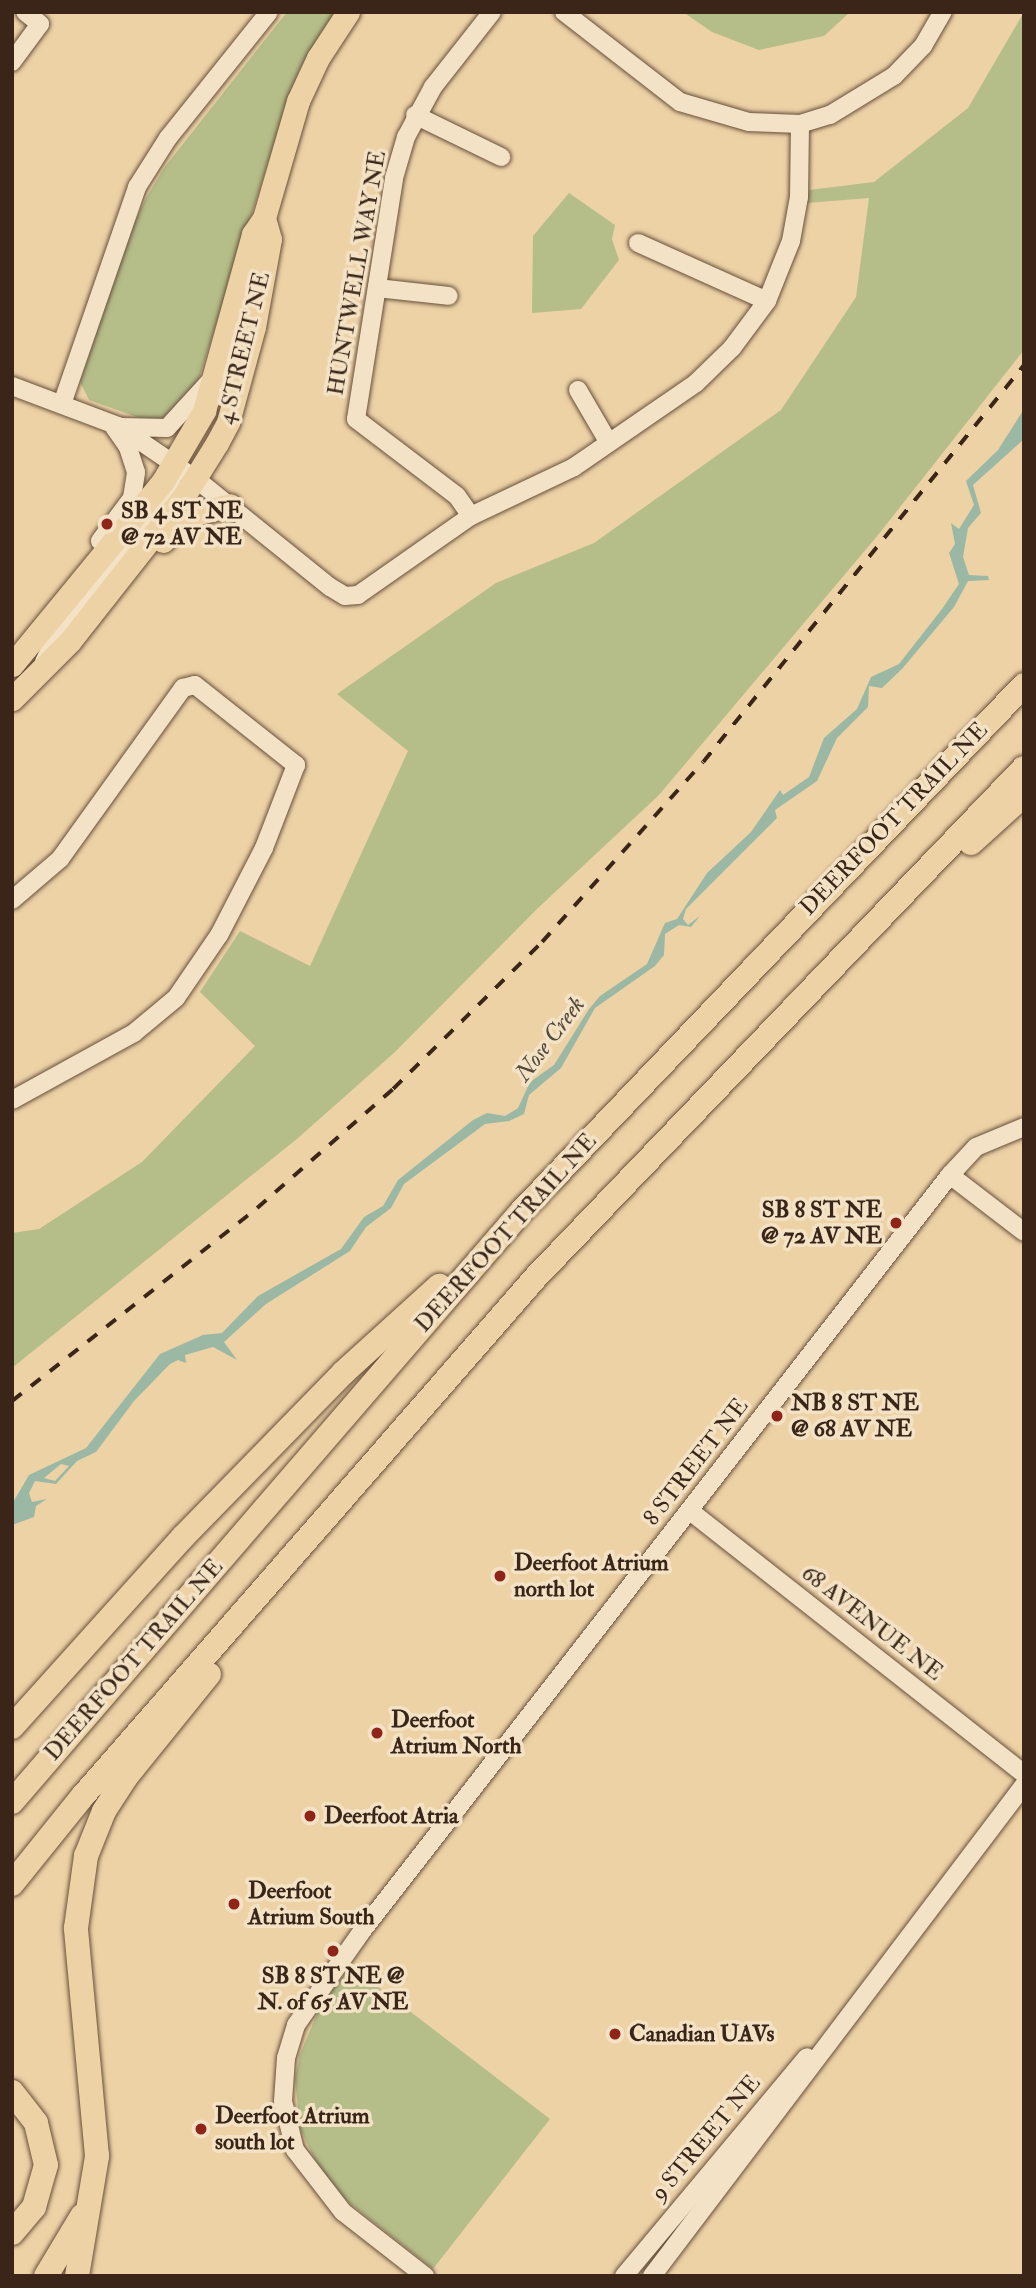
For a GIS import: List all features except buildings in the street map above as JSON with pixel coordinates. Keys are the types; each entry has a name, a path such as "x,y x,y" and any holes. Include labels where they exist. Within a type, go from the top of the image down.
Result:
{"highway":[{"name":"DEERFOOT TRAIL NE","path":"12,1802 520,1213 1024,685"},
{"path":"12,1884 82,1797 536,1277 1024,768"},
{"path":"900,895 944,866 1024,794"},
{"path":"12,1727 123,1601 344,1373 520,1213"},
{"path":"77,2276 98,2131 76,1928 86,1856 104,1811 126,1777 316,1542 353,1484"},
{"path":"12,2092 36,2123 46,2165 34,2207 12,2233"},
{"path":"46,2276 90,2200"}],"main road":[{"name":"4 STREET NE","path":"12,665 175,463 204,411 253,234 264,218 298,101 318,58 348,12"},
{"name":"4 STREET NE","path":"12,699 70,641 196,479 228,422 254,327 270,239 264,218"},
{"path":"70,641 177,525 199,513 230,505"}],"street":[{"path":"12,62 40,24 25,12"},
{"path":"62,404 137,187 168,138 269,12"},
{"name":"HUNTWELL WAY NE","path":"471,516 457,496 356,419 394,178 415,115 492,12"},
{"path":"564,12 680,102 749,122 800,124 830,115 894,76 923,46 943,12"},
{"path":"415,115 502,157"},
{"path":"12,386 115,425 175,463 345,596 358,595 471,516 521,495 609,443 696,383 732,348 767,301 791,241 799,197 800,124"},
{"path":"638,243 767,301"},
{"path":"377,288 449,296"},
{"path":"115,425 167,428 214,377"},
{"path":"578,390 609,443"},
{"path":"53,617 69,580 132,498 133,459 115,425"},
{"path":"37,674 56,637 168,498 175,463"},
{"path":"12,900 61,859 183,688 195,685 296,765 264,848 219,935 176,998 134,1033 12,1100"},
{"name":"8 STREET NE","path":"425,2276 343,2212 321,2190 295,2150 283,2101 286,2058 296,2025 362,1931 950,1175 976,1147 1024,1127"},
{"path":"950,1175 1024,1232"},
{"name":"68 AVENUE NE","path":"690,1511 1024,1774"},
{"name":"9 STREET NE","path":"652,2276 778,2115 856,2003 1024,1785"},
{"name":"9 STREET NE","path":"624,2276 763,2105 856,2003"}],"green space":[{"path":"287,12 336,12 299,71 290,94 198,381 171,417 154,423 89,400 80,382 129,234 146,198 164,168"},
{"path":"683,12 850,12 824,36 759,50 712,32"},
{"path":"1024,12 1024,350 878,535 659,795 538,908 395,1052 298,1138 12,1368 12,1233 39,1229 142,1162 255,1046 200,992 240,931 310,966 408,751 337,694 496,583 594,543 781,410 856,297 869,198 807,203 809,190 874,182 968,108"},
{"path":"569,193 615,225 612,239 619,260 581,309 532,313 533,236"},
{"path":"351,1966 550,2119 433,2269 342,2197 322,2175 300,2128 295,2079 300,2054 321,2005"}],"shaded area":[{"path":"1024,409 1024,439 973,485 981,513 968,528 963,557 969,575 988,576 989,580 968,581 954,607 902,669 882,688 869,686 868,707 837,738 817,781 775,810 777,818 686,909 683,919 688,925 700,916 691,927 679,925 665,934 664,955 655,966 595,1008 561,1068 529,1095 524,1114 509,1121 485,1124 404,1184 391,1208 366,1227 350,1251 266,1304 224,1342 237,1360 213,1347 185,1355 186,1363 178,1360 170,1364 134,1401 96,1452 77,1461 56,1484 35,1481 29,1493 32,1502 47,1499 36,1506 34,1517 12,1525 12,1504 29,1475 86,1448 160,1354 203,1335 222,1333 258,1296 341,1249 364,1217 383,1206 398,1180 473,1120 487,1113 505,1116 518,1108 530,1082 554,1065 600,996 647,964 665,923 677,919 707,873 751,832 780,790 783,795 809,777 824,738 857,709 871,677 899,664 942,609 959,584 949,553 955,544 951,523 959,529 974,505 966,481 998,450","holes":["61,1464 69,1466 55,1481 44,1478"]}],"railway":[{"path":"12,1401 257,1208 393,1089 542,942 703,762 1024,365"}],"place":[{"name":"SB 4 ST NE @ 72 AV NE","path":"107,524"},
{"name":"SB 8 ST NE @ 72 AV NE","path":"896,1223"},
{"name":"NB 8 ST NE @ 68 AV NE","path":"777,1416"},
{"name":"Deerfoot Atrium north lot","path":"500,1576"},
{"name":"Deerfoot Atrium North","path":"377,1733"},
{"name":"Deerfoot Atria","path":"310,1816"},
{"name":"Deerfoot Atrium South","path":"234,1904"},
{"name":"SB 8 ST NE @ N. of 65 AV NE","path":"333,1951"},
{"name":"Canadian UAVs","path":"615,2034"},
{"name":"Deerfoot Atrium south lot","path":"201,2129"}],"water label":[{"name":"Nose Creek","path":"550,1039"}]}
